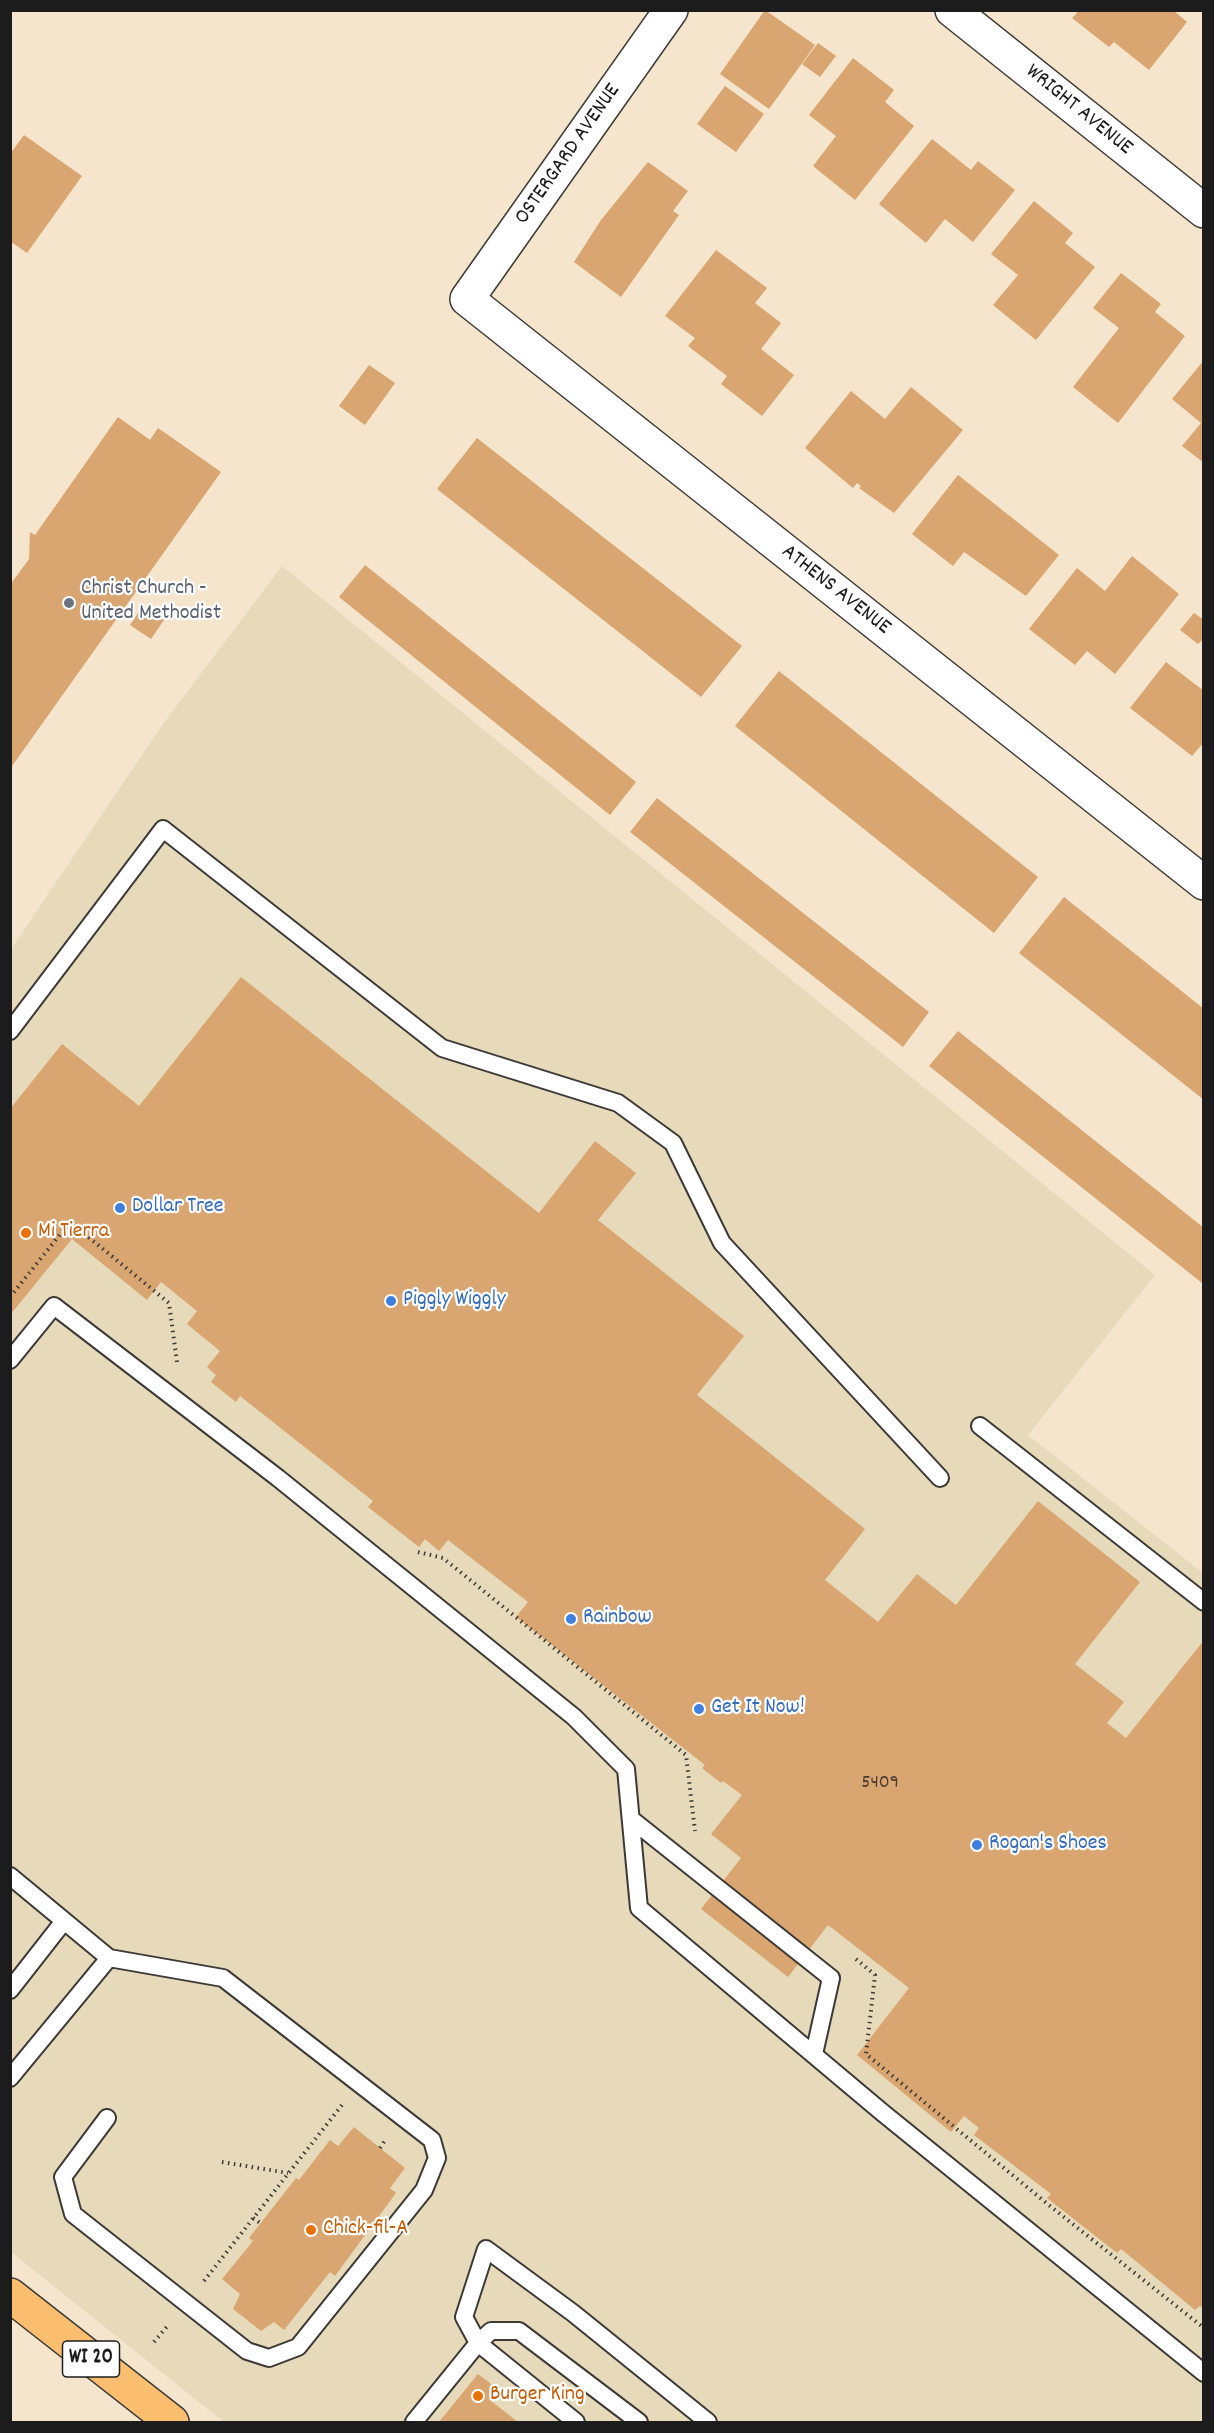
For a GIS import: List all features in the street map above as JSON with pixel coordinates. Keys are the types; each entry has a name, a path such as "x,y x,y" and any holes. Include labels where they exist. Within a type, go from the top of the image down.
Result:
{"main road":[{"name":"WI 20","path":"10,2295 172,2422"}],"street":[{"name":"OSTERGARD AVENUE","path":"467,299 671,10"},
{"name":"WRIGHT AVENUE","path":"952,10 1203,211"},
{"name":"ATHENS AVENUE","path":"467,299 1203,883"}],"lane":[{"path":"10,1031 163,829 442,1048 618,1103 673,1143 722,1243 940,1478"},
{"path":"10,1360 54,1306 278,1479 574,1717 626,1769 639,1908 813,2054 1203,2373"},
{"path":"980,1426 1203,1602"},
{"path":"631,1819 831,1978 813,2054"},
{"path":"10,1876 109,1958 223,1978 432,2140 437,2158 424,2190 298,2346 269,2358 247,2351 73,2214 63,2177 107,2118"},
{"path":"10,1990 64,1921"},
{"path":"10,2078 109,1958"},
{"path":"576,2422 478,2343 464,2317 486,2248 573,2313 708,2422"},
{"path":"414,2422 478,2343 491,2331 519,2331 639,2422"}],"path":[{"path":"200,2286 360,2082"},
{"path":"222,2162 288,2173"},
{"path":"253,2218 260,2223"},
{"path":"154,2342 171,2322"}],"shaded area":[{"path":"282,566 1155,1275 1028,1435 1203,1573 1203,2422 224,2422 11,2252 11,949 163,724"}],"building":[{"path":"765,10 815,45 769,109 720,74"},
{"path":"1074,10 1173,10 1187,22 1149,70 1114,42 1109,47 1072,18 1077,13"},
{"path":"818,43 836,56 820,77 802,64"},
{"path":"853,58 894,90 885,102 914,126 855,200 813,166 836,136 809,115"},
{"path":"725,86 764,114 736,152 697,124"},
{"path":"24,135 82,176 27,253 10,241 10,154"},
{"path":"932,139 971,170 978,161 1015,190 973,242 945,219 926,243 879,204"},
{"path":"648,162 688,191 673,211 679,215 621,297 574,262 601,220"},
{"path":"1034,201 1073,233 1065,243 1095,267 1036,340 993,305 1018,275 991,254"},
{"path":"716,250 767,288 755,303 781,323 761,349 794,375 762,416 721,384 727,376 688,346 695,338 665,316"},
{"path":"1121,273 1161,304 1155,312 1185,336 1118,423 1073,387 1119,328 1093,308"},
{"path":"1204,360 1204,463 1182,446 1201,423 1172,399"},
{"path":"369,365 395,383 365,425 339,406"},
{"path":"911,387 963,430 894,513 859,488 861,486 857,483 853,488 805,448 851,391 885,419"},
{"name":"Christ Church - United Methodist","path":"118,417 150,440 158,428 221,472 10,769 10,585 29,559 30,532 35,535"},
{"path":"477,438 742,646 701,697 437,489"},
{"path":"958,475 1059,555 1026,596 964,552 953,566 912,534"},
{"path":"1132,556 1179,594 1115,674 1087,651 1075,665 1029,629 1077,568 1105,591"},
{"path":"365,565 636,782 610,815 339,597"},
{"path":"143,606 164,620 151,639 130,625"},
{"path":"1194,613 1204,620 1204,638 1198,644 1180,630"},
{"path":"1166,662 1204,691 1204,742 1192,756 1130,708"},
{"path":"779,671 1038,877 994,933 735,726"},
{"path":"657,798 929,1012 903,1047 630,832"},
{"path":"1064,897 1204,1009 1204,1100 1019,953"},
{"path":"241,977 539,1213 595,1141 636,1173 598,1220 744,1336 697,1395 865,1529 825,1580 878,1622 917,1574 956,1605 1038,1501 1140,1582 1075,1664 1124,1702 1107,1723 1126,1738 1204,1640 1204,2309 1200,2306 1195,2310 1121,2249 1117,2253 1047,2198 1051,2194 974,2135 979,2128 964,2116 951,2132 857,2055 909,1988 828,1925 788,1977 701,1909 741,1858 711,1834 742,1795 723,1781 721,1783 702,1768 705,1765 516,1617 528,1602 448,1540 439,1551 425,1539 419,1547 368,1507 373,1501 240,1396 236,1402 211,1382 216,1375 207,1367 220,1351 187,1324 197,1311 161,1282 147,1300 72,1239 10,1315 10,1109 62,1044 139,1106"},
{"path":"958,1031 1204,1228 1202,1283 929,1066"},
{"name":"Chick-fil-A","path":"354,2127 405,2168 390,2188 396,2193 335,2276 330,2272 284,2330 274,2322 261,2331 233,2309 240,2294 222,2279 253,2241 249,2238 296,2178 299,2180 330,2140 338,2146"},
{"name":"Burger King","path":"478,2374 499,2390 491,2401 518,2422 439,2422"}],"place":[{"name":"Christ Church - United Methodist","path":"69,603"},
{"name":"Dollar Tree","path":"120,1208"},
{"name":"Mi Tierra","path":"26,1233"},
{"name":"Piggly Wiggly","path":"391,1301"},
{"name":"Rainbow","path":"571,1619"},
{"name":"Get It Now!","path":"699,1709"},
{"name":"Rogan's Shoes","path":"977,1845"},
{"name":"Chick-fil-A","path":"311,2230"},
{"name":"Burger King","path":"478,2396"}]}
